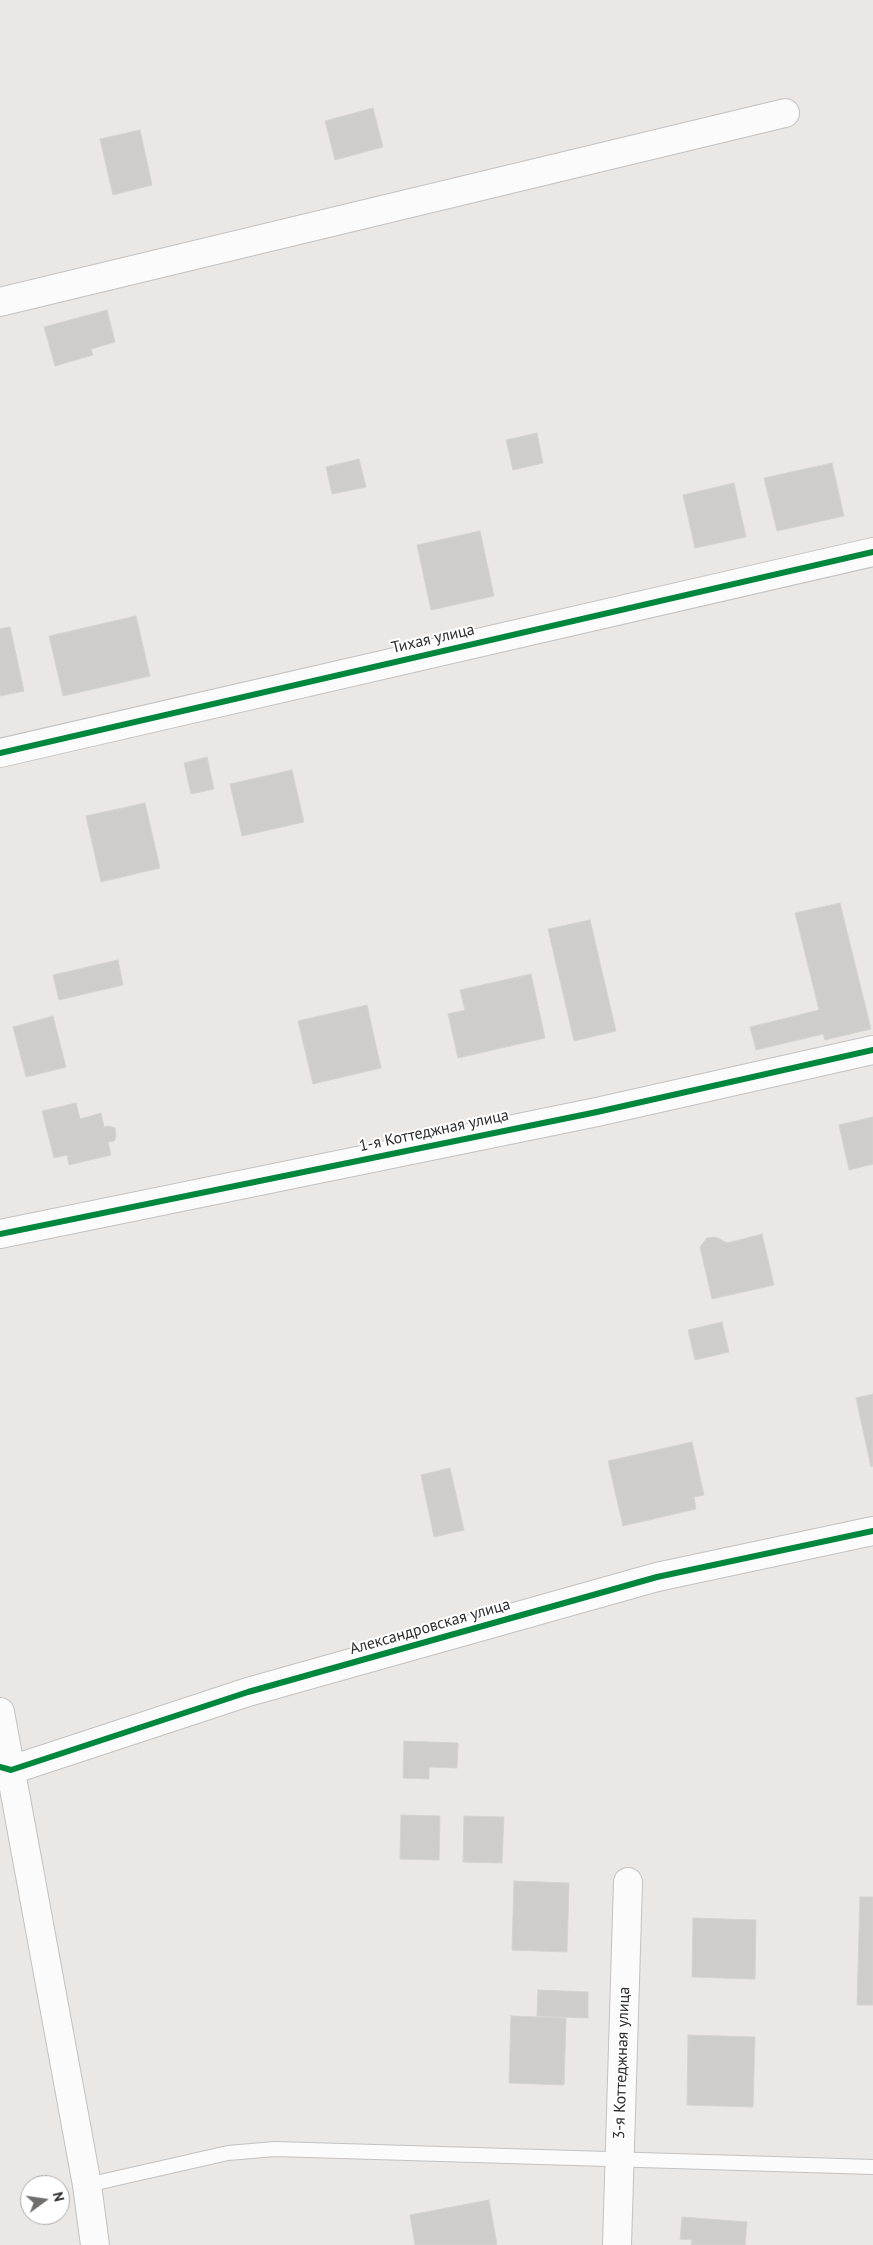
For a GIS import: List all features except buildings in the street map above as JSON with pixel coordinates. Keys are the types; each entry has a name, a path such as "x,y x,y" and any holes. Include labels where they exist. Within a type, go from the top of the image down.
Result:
{"street":[{"path":"0,302 785,113"},
{"name":"Тихая улица","path":"0,753 873,552"},
{"name":"1-я Коттеджная улица","path":"0,1234 597,1112 873,1050"},
{"name":"Александровская улица","path":"6,1769 248,1692 638,1582 873,1531"},
{"path":"0,1712 6,1769 87,2185 95,2245"},
{"name":"3-я Коттеджная улица","path":"617,2245 628,1882"}],"lane":[{"path":"87,2185 228,2153 275,2149 873,2167"}],"cycle path":[{"path":"0,753 873,552"},
{"path":"0,1234 597,1112 873,1050"},
{"path":"0,1767 11,1770 248,1692 657,1577 873,1531"}]}
